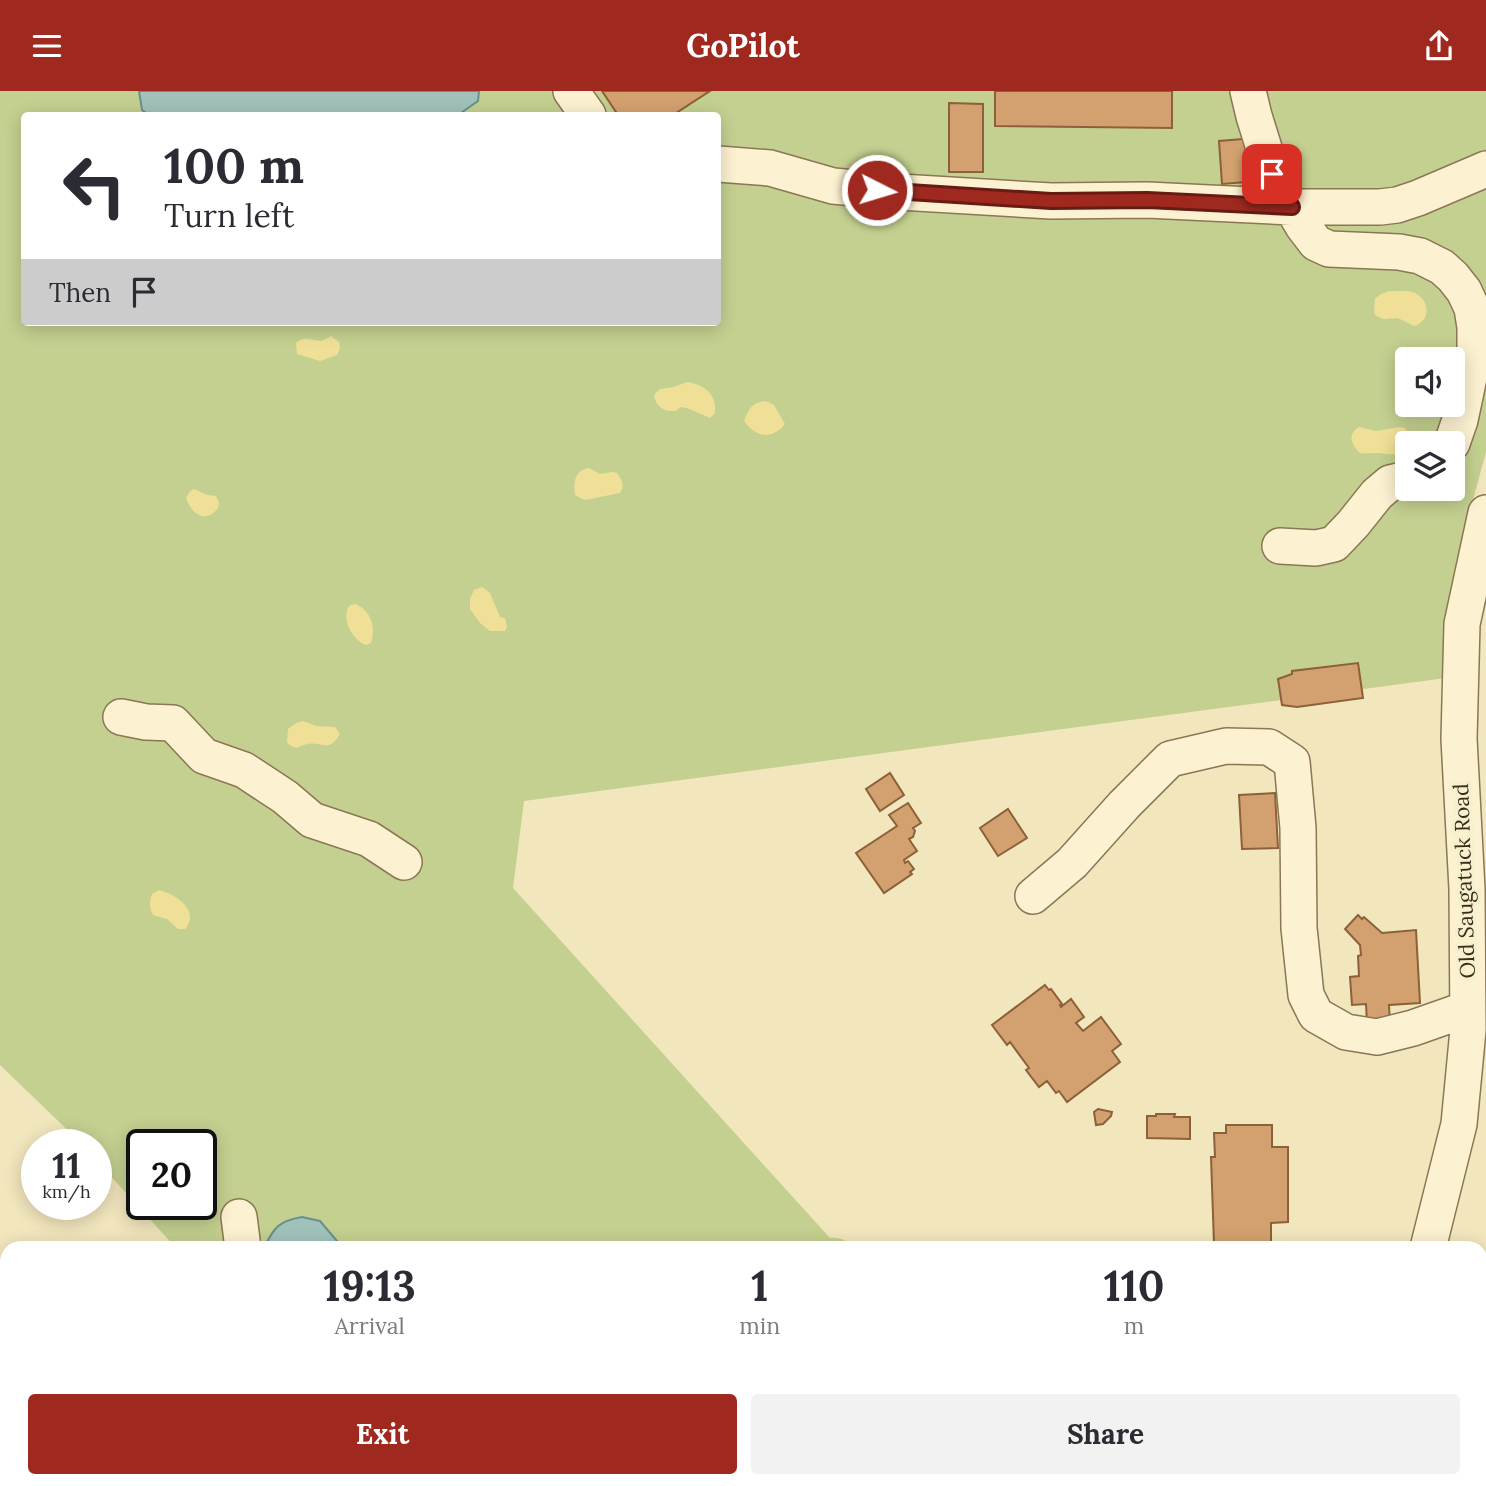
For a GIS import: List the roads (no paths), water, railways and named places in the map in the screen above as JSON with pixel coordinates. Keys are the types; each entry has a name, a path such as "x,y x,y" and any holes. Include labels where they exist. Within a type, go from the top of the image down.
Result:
{"street":[{"path":"570,91 586,112"},
{"path":"1248,91 1272,174 1316,243 1329,249 1399,252 1420,256 1442,268 1464,291 1472,308 1475,349 1456,431"},
{"path":"721,164 770,168 833,186 900,192 1051,201 1147,200 1292,207 1397,205 1486,169"},
{"path":"1280,546 1316,548 1334,544 1377,494 1395,482"},
{"name":"Old Saugatuck Road","path":"1429,1241 1459,1124 1468,1030 1467,889 1459,739 1462,624 1486,513"},
{"path":"121,717 146,722 173,723 204,756 244,770 285,797 312,820 369,839 404,862"},
{"path":"1033,896 1072,863 1170,759 1226,746 1269,747 1292,762 1298,828 1299,928 1306,995 1316,1015 1346,1032 1377,1037 1413,1028 1467,1009"}],"water":[{"path":"139,91 479,91 478,101 462,112 142,110"},
{"path":"302,1217 320,1221 337,1241 268,1241 278,1226"}]}
